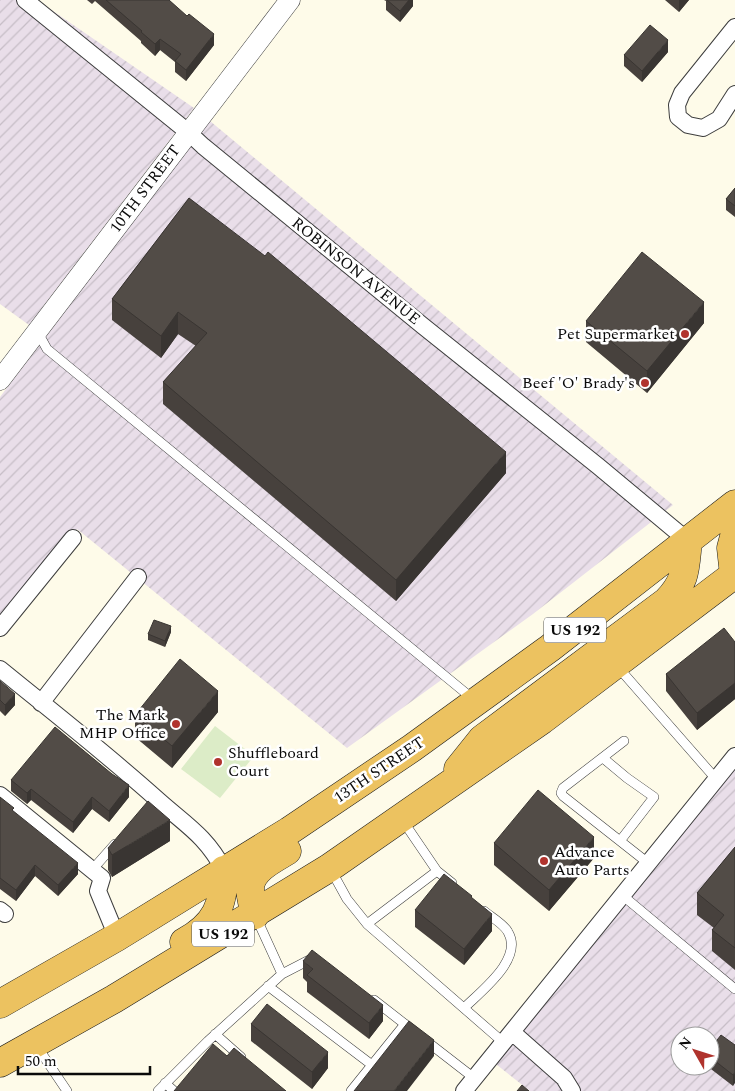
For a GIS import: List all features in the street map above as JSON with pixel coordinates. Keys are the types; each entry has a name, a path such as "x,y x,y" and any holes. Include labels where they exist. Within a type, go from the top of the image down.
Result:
{"highway":[{"name":"13TH STREET","path":"0,1004 117,937 289,831 410,750 550,648 735,504"},
{"path":"735,533 731,548 735,575"},
{"path":"439,793 482,739 678,590 683,578 688,541"},
{"name":"US 192","path":"0,1063 142,982 255,915 329,868 542,720 735,575"},
{"path":"255,915 250,888 255,875 262,868 397,780 402,773 410,750"},
{"path":"142,982 147,969 163,952 195,936 217,913 224,892 224,870"}],"street":[{"name":"ROBINSON AVENUE","path":"25,0 688,541"},
{"name":"10TH STREET","path":"0,380 290,0"},
{"path":"735,27 682,93 677,105 678,117 688,124 703,128 718,119 735,94"},
{"path":"0,628 73,538"},
{"path":"41,703 138,577"},
{"path":"0,669 98,747 152,801 197,832 215,853 224,870"},
{"path":"469,1085 735,756"},
{"path":"0,794 102,878 98,890 117,937"},
{"path":"508,1038 564,1078 572,1091"}],"lane":[{"path":"37,331 47,349 477,702"},
{"path":"615,664 716,779"},
{"path":"624,741 562,788 561,793 648,863"},
{"path":"603,758 654,797 620,841"},
{"path":"401,818 438,871 459,889"},
{"path":"92,870 124,834"},
{"path":"329,868 347,899 368,924 464,1008 508,1038"},
{"path":"368,924 438,871"},
{"path":"622,895 735,989"},
{"path":"464,1008 501,970 510,958 512,942 508,931 480,907"},
{"path":"255,915 282,974"},
{"path":"158,1091 215,1034 282,974 313,958 320,958"},
{"path":"268,986 372,1065"},
{"path":"366,994 405,1024 469,1085"},
{"path":"351,1091 405,1024"},
{"path":"215,1034 245,1061"},
{"path":"35,1044 67,1091"},
{"path":"165,1083 174,1091"}],"shaded area":[{"path":"0,0 37,0 194,108 29,325 0,304"},
{"path":"210,121 673,505 533,614 347,748 77,529 0,621 0,397"},
{"path":"735,752 735,1091 530,1091 492,1061"}],"green space":[{"name":"Shuffleboard Court","path":"215,726 254,756 220,798 181,769"}],"building":[{"path":"106,0 169,0 187,16 189,14 214,34 186,70 175,61 181,54 160,39 155,44"},
{"path":"387,0 409,0 400,11"},
{"path":"650,25 668,40 642,71 624,55"},
{"path":"735,188 735,206 726,199"},
{"path":"189,198 265,256 268,252 506,452 396,580 163,382 207,333 178,312 161,336 112,299"},
{"path":"642,252 704,302 647,371 586,321"},
{"path":"154,620 171,626 165,641 148,634"},
{"path":"724,628 735,642 735,683 697,713 666,674"},
{"path":"180,659 218,691 172,746 135,715"},
{"path":"0,681 15,694 5,705 0,700"},
{"path":"55,727 112,774 129,785 109,811 92,797 73,822 31,789 27,793 11,780"},
{"name":"Advance Auto Parts","path":"538,790 594,837 549,890 494,843"},
{"path":"0,797 14,808 12,810 78,863 58,885 35,865 16,890 0,878"},
{"path":"148,801 170,820 112,855 108,848"},
{"path":"735,847 735,948 712,930 724,915 697,893"},
{"path":"444,874 492,914 464,949 415,910"},
{"path":"312,950 383,1005 369,1023 307,975 313,969 303,961"},
{"path":"267,1004 328,1052 312,1072 251,1024"},
{"path":"409,1021 434,1040 394,1091 354,1091"},
{"path":"721,1035 735,1045 735,1072 733,1075 720,1065"},
{"path":"213,1044 227,1056 234,1048 286,1091 174,1091"},
{"path":"522,1085 529,1091 517,1091"}],"place":[{"name":"Pet Supermarket","path":"685,334"},
{"name":"Beef 'O' Brady's","path":"645,383"},
{"name":"The Mark MHP Office","path":"176,724"},
{"name":"Shuffleboard Court","path":"218,762"},
{"name":"Advance Auto Parts","path":"544,861"}]}
